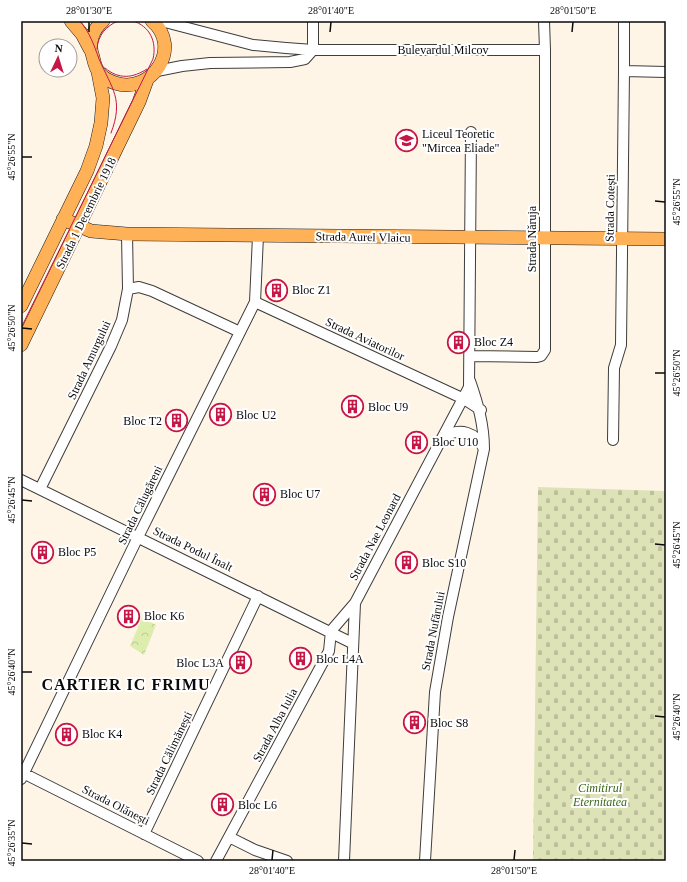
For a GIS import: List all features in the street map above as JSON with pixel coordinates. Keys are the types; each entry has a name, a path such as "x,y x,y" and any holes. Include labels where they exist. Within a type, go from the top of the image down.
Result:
{"main road":[{"path":"71,21 82,34 90,50"},
{"path":"90,50 95,30 103,21"},
{"path":"98,72 111,82 130,86 147,80 157,71 162,63 165,47 160,30 152,21"},
{"name":"Strada 1 Decembrie 1918","path":"21,306 87,171 96,146 102,123 103,98 98,72 90,50"},
{"name":"Strada 1 Decembrie 1918","path":"21,345 139,102 147,80"},
{"name":"Strada Aurel Vlaicu","path":"63,219 91,230 127,234 666,239"}],"street":[{"name":"Bulevardul Milcov","path":"161,21 253,44 313,50 545,50"},
{"path":"157,71 182,66 210,63 290,62 305,59 313,50 313,21"},
{"path":"544,21 545,50"},
{"path":"624,21 624,72 666,72"},
{"name":"Strada Năruja","path":"470,356 537,357 543,354 546,238 545,50"},
{"name":"Strada Cotești","path":"613,440 614,368 621,345 624,72"},
{"name":"Strada Nae Leonard","path":"344,861 352,643 355,603 464,399 470,381 472,132"},
{"name":"Strada Amurgului","path":"40,489 111,346 122,320 128,289 127,234"},
{"name":"Strada Călugăreni","path":"22,775 255,302 258,236"},
{"path":"128,289 139,287 152,291 240,332"},
{"name":"Strada Aviatorilor","path":"255,302 464,399"},
{"path":"456,414 456,406 452,394 464,390 470,381"},
{"name":"Strada Nufărului","path":"424,861 435,692 448,617 484,450 484,432 480,410 470,381"},
{"path":"464,399 480,410"},
{"path":"444,437 455,432 467,432 477,438 484,450"},
{"name":"Strada Podul Înalt","path":"21,480 331,631 352,643"},
{"name":"Strada Călimănești","path":"144,834 258,596"},
{"path":"331,631 355,603"},
{"name":"Strada Alba Iulia","path":"216,861 329,650 331,631"},
{"name":"Strada Olănești","path":"22,775 198,861"},
{"path":"229,837 255,850 287,861"}],"green space":[{"name":"Cimitirul Eternitatea","path":"538,487 666,491 666,861 533,861"},
{"path":"142,618 156,625 144,655 130,646"}],"tram line":[{"path":"80,21 91,39 115,94 115,121 111,133"},
{"path":"97,49 99,39 103,32 106,28 118,21"},
{"path":"21,328 153,59 154,47 151,36 144,27 133,21"},
{"path":"105,68 110,72 121,76 131,76 147,69"}],"place":[{"name":"Liceul Teoretic \"Mircea Eliade\"","path":"406,141"},
{"name":"Bloc Z1","path":"276,290"},
{"name":"Bloc Z4","path":"459,342"},
{"name":"Bloc U9","path":"352,407"},
{"name":"Bloc U2","path":"221,415"},
{"name":"Bloc T2","path":"177,421"},
{"name":"Bloc U10","path":"417,442"},
{"name":"Bloc U7","path":"265,494"},
{"name":"Bloc P5","path":"42,552"},
{"name":"Bloc S10","path":"407,563"},
{"name":"Bloc K6","path":"128,616"},
{"name":"Bloc L4A","path":"301,659"},
{"name":"Bloc L3A","path":"240,663"},
{"name":"Bloc S8","path":"415,723"},
{"name":"Bloc K4","path":"67,734"},
{"name":"Bloc L6","path":"222,805"}],"district":[{"name":"CARTIER IC FRIMU","path":"126,684"}]}
